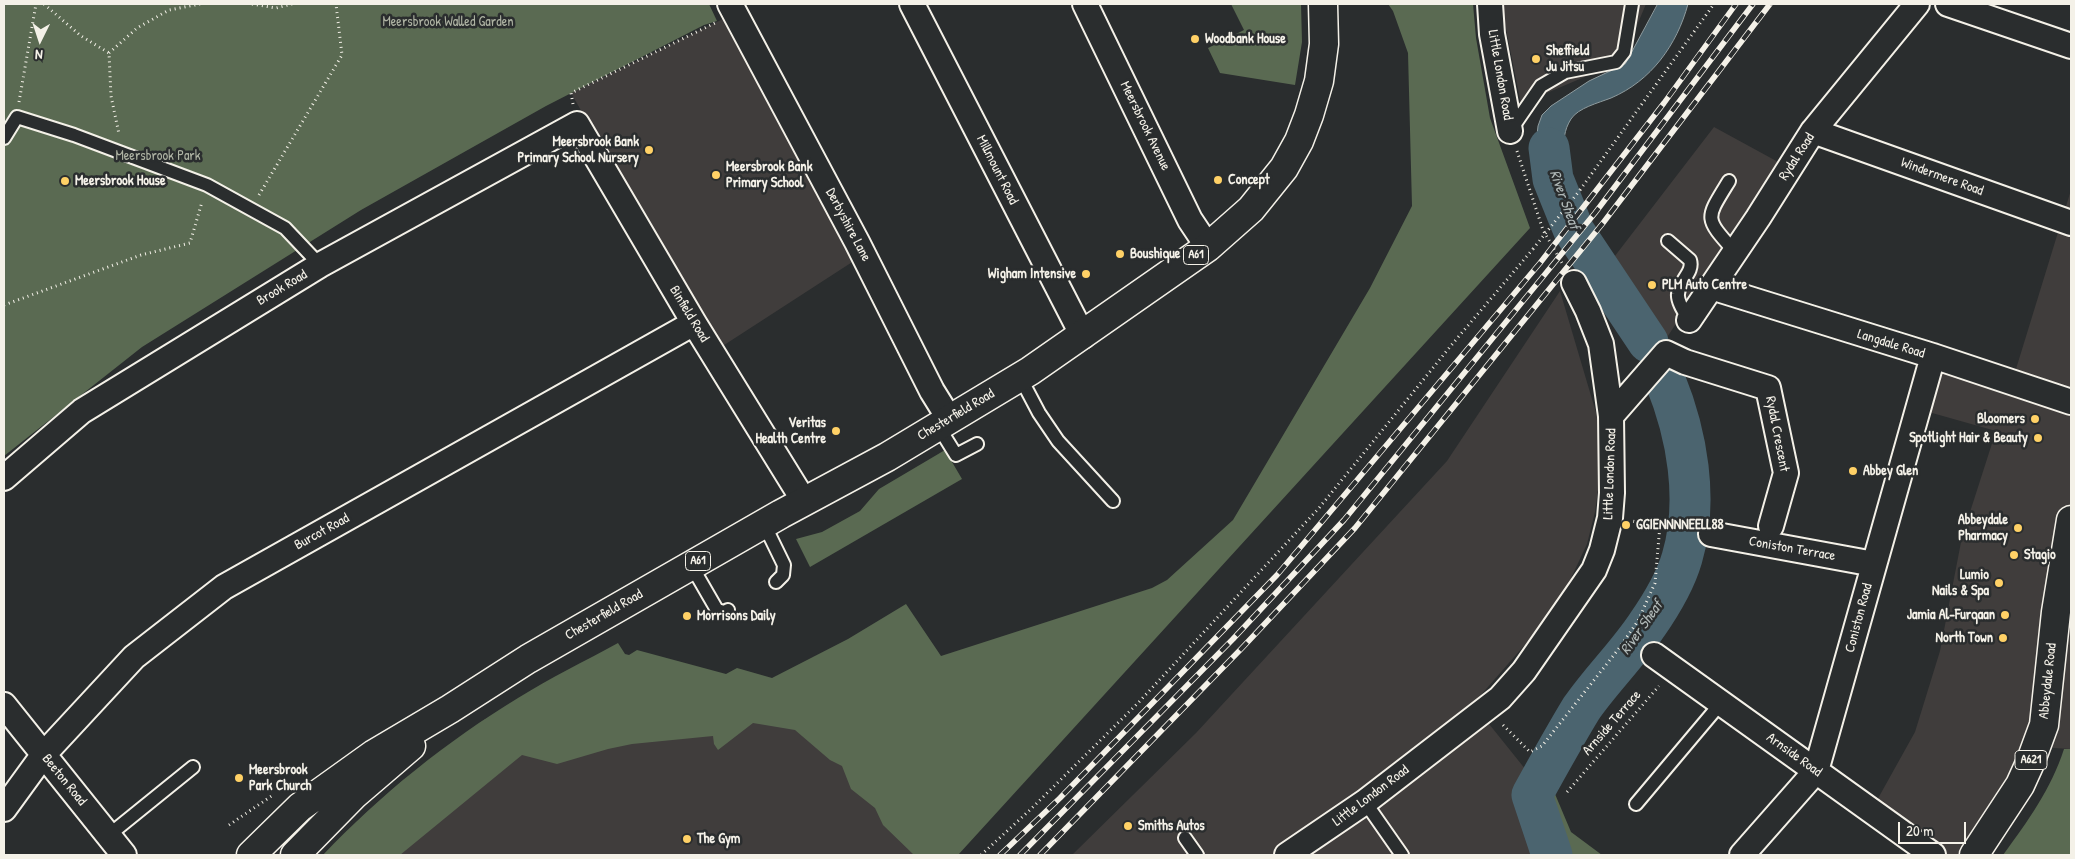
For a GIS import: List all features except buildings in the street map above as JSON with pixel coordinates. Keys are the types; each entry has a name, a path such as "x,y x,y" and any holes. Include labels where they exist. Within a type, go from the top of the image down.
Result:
{"main road":[{"name":"Chesterfield Road","path":"251,855 300,807 374,754 450,709 528,659 804,501 887,457 1020,377 1083,336 1208,247 1251,209 1284,168 1299,141 1310,115 1319,81 1324,44 1323,4"},
{"name":"Abbeydale Road","path":"1974,855 2020,785 2041,735 2045,718 2051,651 2066,569 2071,520"},
{"name":"Chesterfield Road","path":"295,855 355,794 398,758 450,709"}],"street":[{"name":"Millmount Road","path":"912,4 1083,336"},
{"name":"Meersbrook Avenue","path":"1085,4 1190,220 1208,247"},
{"name":"Little London Road","path":"1490,4 1492,34 1510,131"},
{"name":"Rydal Road","path":"1689,320 1736,252 1813,131 1917,4"},
{"path":"1948,4 2071,46"},
{"name":"Derbyshire Lane","path":"733,9 857,242 932,391 944,423"},
{"name":"Brook Road","path":"4,478 82,411 320,265 578,124"},
{"name":"Binfield Road","path":"578,124 694,323 804,501"},
{"name":"Windermere Road","path":"1813,131 2071,223"},
{"name":"Little London Road","path":"1287,855 1365,802 1500,698 1524,671 1594,570 1602,550 1610,518 1612,493 1611,416 1601,344 1574,283"},
{"name":"Langdale Road","path":"1711,287 1933,356 2071,402"},
{"name":"Burcot Road","path":"4,809 44,754 134,657 224,587 694,323"},
{"name":"Rydal Crescent","path":"1611,416 1666,353 1685,362 1768,388 1786,473 1771,526"},
{"name":"Coniston Road","path":"1742,855 1816,771 1933,356"},
{"name":"Coniston Terrace","path":"1711,534 1874,564"},
{"name":"Arnside Road","path":"1654,655 1933,855"},
{"name":"Beeton Road","path":"4,705 124,855"}],"lane":[{"path":"1510,131 1542,86 1565,72 1616,62 1624,52 1632,4"},
{"path":"4,138 17,117 74,135 207,185 285,228 320,265"},
{"path":"1729,181 1712,209 1711,218 1714,228 1736,252"},
{"path":"1668,241 1690,260 1690,269 1680,284 1678,294 1679,301 1689,320"},
{"path":"1020,377 1039,413 1058,441 1113,501"},
{"path":"944,423 956,455 978,444"},
{"path":"764,524 784,565 783,575 776,582"},
{"path":"691,565 717,610 724,612 728,610"},
{"path":"1636,804 1721,703"},
{"path":"109,835 193,767"},
{"path":"1365,802 1402,855"},
{"path":"1185,838 1197,855"}],"path":[{"path":"17,117 36,4"},
{"path":"44,4 81,36 109,53"},
{"path":"109,53 137,28 169,10 200,4"},
{"path":"252,4 276,8 292,4"},
{"path":"251,208 342,55 336,4"},
{"path":"981,855 1031,809 1138,703 1319,508 1454,342 1534,249 1580,190 1714,4"},
{"path":"578,124 570,93 733,9"},
{"path":"109,53 111,96 122,154"},
{"name":"Little London Road","path":"1510,131 1544,230 1574,283"},
{"path":"4,305 141,256 190,243 207,185"},
{"path":"1486,709 1530,752 1542,746 1617,652 1638,621 1655,583 1660,525 1610,518"},
{"name":"Arnside Terrace","path":"1567,792 1674,669"},
{"path":"228,825 266,802 275,794"}],"shaded area":[{"path":"1501,4 1646,4 1622,61 1521,104"},
{"name":"Meersbrook Bank Primary School","path":"725,18 860,257 718,349 571,93"},
{"path":"1714,127 1780,163 1666,339 1651,334 1608,265"},
{"path":"2071,190 2071,749 2037,747 1974,855 1933,855 1871,811 1915,732 1940,651 1962,537 1996,431 1918,409 1933,356 2012,382"},
{"path":"1560,291 1597,416 1600,476 1595,512 1587,544 1557,608 1473,704 1530,775 1520,793 1520,801 1540,855 1072,855 1196,733 1447,461"},
{"path":"802,714 919,855 323,855 402,781 485,719"}],"green space":[{"name":"Meersbrook Park","path":"4,4 709,4 717,21 704,25 546,106 361,210 142,347 4,456"},
{"path":"1231,4 1301,4 1302,42 1295,85 1220,73 1208,48 1244,30"},
{"path":"1388,4 1473,4 1476,38 1490,118 1530,228 958,855 914,855 883,825 875,808 851,789 842,766 830,760 795,730 753,723 718,750 714,744 713,736 632,744 557,764 522,755 400,855 323,855 391,790 466,732 530,691 618,643 625,654 629,655 637,650 726,674 737,668 772,678 848,639 906,604 941,656 1152,588 1167,580 1233,520 1370,288 1412,206 1408,53 1393,11"},
{"path":"945,450 962,479 810,567 796,539 822,532 860,511 879,489"},
{"path":"2064,749 2071,749 2071,855 2003,855 2046,791"},
{"path":"1545,752 1568,759 1555,794 1571,832 1602,855 1541,855 1520,793"}],"water":[{"path":"1658,4 1688,4 1677,34 1660,60 1638,82 1611,98 1583,109 1571,119 1567,127 1564,144 1567,161 1575,185 1553,213 1539,176 1536,144 1538,126 1542,115 1551,106 1589,81 1625,64"}],"waterway":[{"name":"River Sheaf","path":"1549,148 1553,179 1574,231 1648,342"},
{"name":"River Sheaf","path":"1552,855 1532,795 1581,709 1631,647 1657,609 1672,584 1682,558 1690,513 1688,468 1679,422 1665,380"}],"railway":[{"path":"1000,855 1060,798 1277,575 1540,263 1664,103 1736,4"},
{"path":"1020,855 1233,639 1344,520 1595,213 1753,4"},
{"path":"1040,855 1242,648 1355,528 1603,223 1770,4"}],"place":[{"name":"Woodbank House","path":"1195,39"},
{"name":"Sheffield Ju Jitsu","path":"1536,59"},
{"name":"Meersbrook Bank Primary School Nursery","path":"649,150"},
{"name":"Meersbrook Bank Primary School","path":"716,175"},
{"name":"Concept","path":"1218,180"},
{"name":"Meersbrook House","path":"65,181"},
{"name":"Boushique","path":"1120,254"},
{"name":"Wigham Intensive","path":"1086,274"},
{"name":"PLM Auto Centre","path":"1652,285"},
{"name":"Bloomers","path":"2035,419"},
{"name":"Veritas Health Centre","path":"836,431"},
{"name":"Spotlight Hair & Beauty","path":"2038,438"},
{"name":"Abbey Glen","path":"1853,471"},
{"name":"GGIENNNNEELL88","path":"1626,525"},
{"name":"Abbeydale Pharmacy","path":"2018,528"},
{"name":"Stagio","path":"2014,555"},
{"name":"Lumio Nails & Spa","path":"1999,583"},
{"name":"Jamia Al-Furqaan","path":"2005,615"},
{"name":"Morrisons Daily","path":"687,616"},
{"name":"North Town","path":"2003,638"},
{"name":"Meersbrook Park Church","path":"239,778"},
{"name":"Smiths Autos","path":"1128,826"},
{"name":"The Gym","path":"687,839"}],"park label":[{"name":"Meersbrook Walled Garden","path":"448,22"}]}
